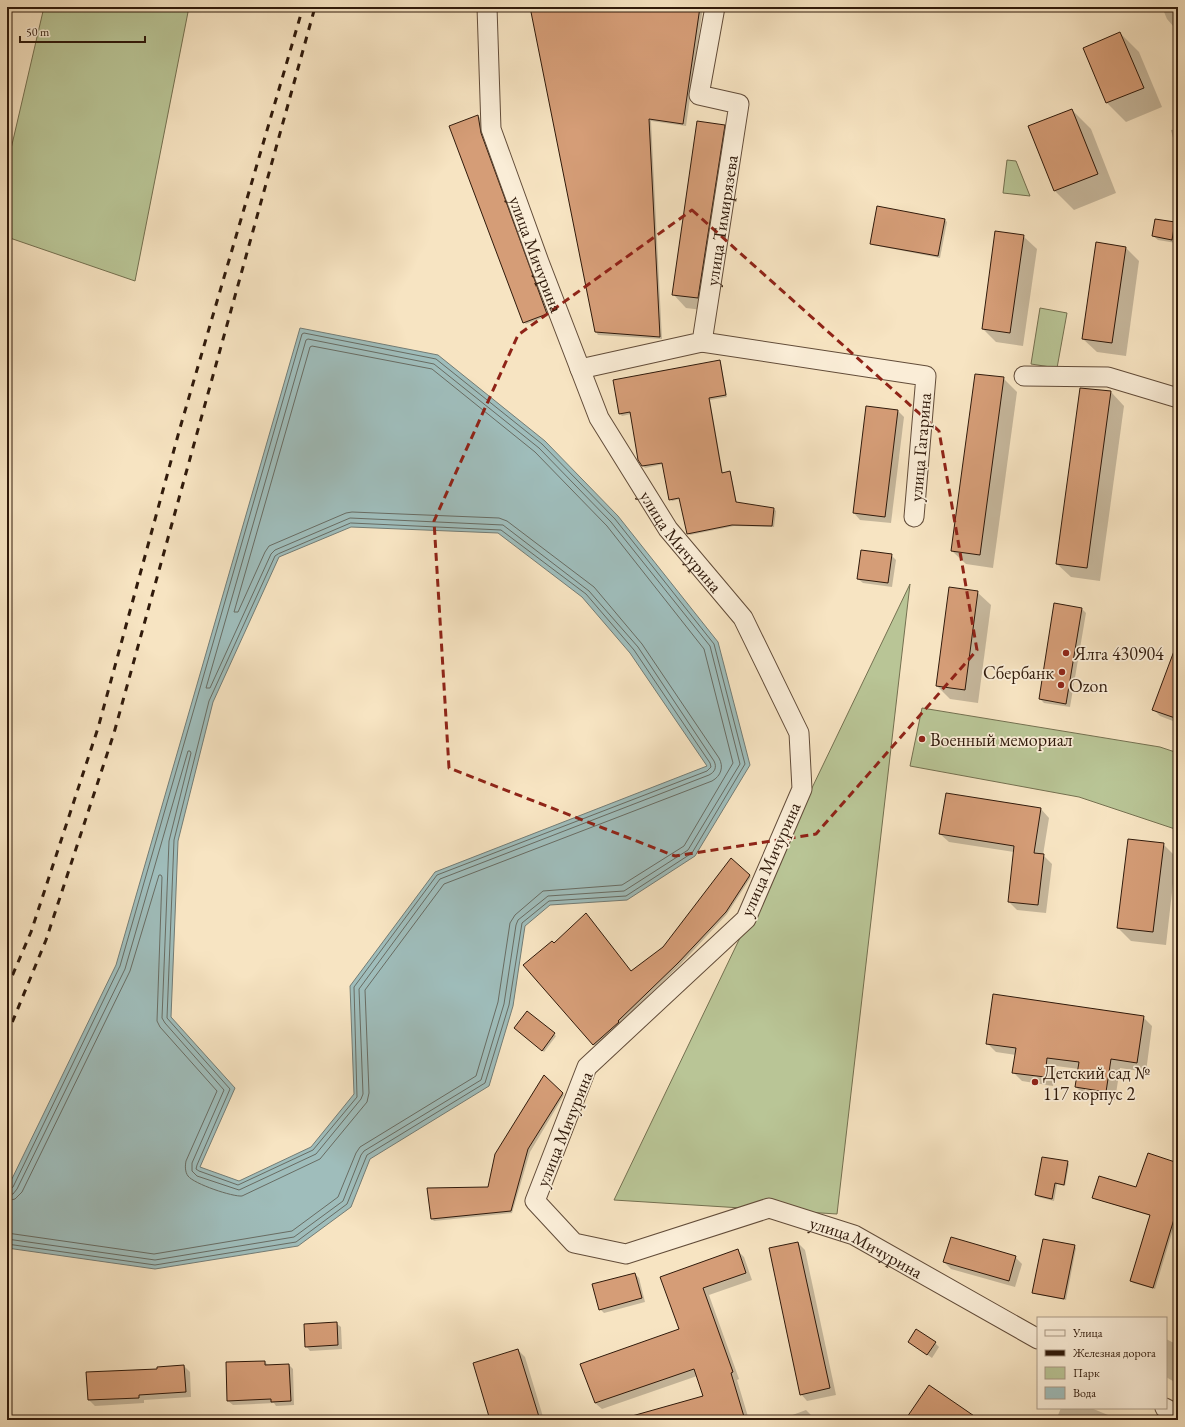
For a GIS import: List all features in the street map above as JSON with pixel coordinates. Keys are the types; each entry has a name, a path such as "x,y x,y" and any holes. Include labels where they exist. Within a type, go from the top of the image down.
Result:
{"street":[{"name":"улица Мичурина","path":"487,7 491,129 599,418 668,529 743,618 799,733 802,789 746,919 587,1067 535,1201 574,1243 626,1254 769,1208 854,1235 1037,1338"},
{"name":"улица Тимирязева","path":"702,342 739,104 699,95 715,7"},
{"path":"580,369 702,342"},
{"name":"улица Гагарина","path":"702,342 926,376 914,517"},
{"path":"1024,376 1108,377 1178,398"},
{"path":"1167,1409 1178,1415"}],"highlighted area":[{"path":"692,210 939,431 977,650 816,834 675,856 449,768 434,521 518,335"}],"green space":[{"path":"44,7 189,7 135,281 7,237 7,166"},
{"path":"1007,160 1016,161 1030,196 1003,193"},
{"path":"1040,308 1067,313 1057,368 1031,364"},
{"path":"910,584 837,1214 614,1200"},
{"path":"922,708 1160,747 1178,753 1178,830 1079,797 910,766"}],"water":[{"path":"300,328 438,355 545,441 618,516 718,642 750,765 695,856 627,900 550,905 525,926 513,1006 489,1086 370,1159 351,1207 298,1246 155,1269 7,1248 7,1189 116,965","holes":["351,527 498,533 582,597 630,653 707,766 435,872 350,986 354,1094 311,1147 239,1181 200,1167 235,1088 171,1017 178,841 213,702 279,557"]}],"building":[{"path":"530,7 700,7 683,124 649,119 660,337 595,332"},
{"path":"1120,32 1144,88 1106,103 1083,48"},
{"path":"1072,109 1098,174 1054,191 1028,126"},
{"path":"478,115 481,133 547,314 523,323 449,126"},
{"path":"697,121 725,125 698,298 672,295"},
{"path":"877,206 945,219 938,256 870,244"},
{"path":"1155,219 1175,222 1172,240 1152,236"},
{"path":"995,231 1024,235 1010,333 982,329"},
{"path":"1096,242 1126,247 1112,343 1082,339"},
{"path":"720,360 726,395 709,398 722,473 730,471 736,502 774,508 772,526 732,525 687,534 679,498 669,500 662,463 642,466 638,460 630,412 619,414 613,380"},
{"path":"975,374 1004,377 980,555 951,551"},
{"path":"1080,388 1111,391 1087,568 1056,564"},
{"path":"866,406 898,410 885,517 853,513"},
{"path":"861,550 892,554 888,583 857,579"},
{"path":"949,587 978,591 965,690 936,686"},
{"path":"1054,603 1082,608 1066,704 1039,699"},
{"path":"1178,643 1178,719 1152,710"},
{"path":"946,793 1041,808 1034,853 1044,854 1038,905 1008,902 1014,846 939,834"},
{"path":"1128,839 1164,843 1153,932 1117,928"},
{"path":"731,858 750,875 726,912 678,963 618,1021 619,1022 593,1045 523,965 552,941 554,943 586,913 631,971 663,947"},
{"path":"993,994 1144,1016 1137,1063 1111,1059 1106,1092 1075,1087 1079,1062 1047,1058 1045,1077 1012,1073 1016,1048 986,1044"},
{"path":"527,1011 555,1033 542,1051 514,1028"},
{"path":"544,1075 563,1093 528,1149 511,1211 431,1219 427,1188 488,1187 495,1154"},
{"path":"1148,1153 1178,1163 1178,1206 1153,1288 1130,1281 1150,1215 1092,1198 1099,1176 1136,1187"},
{"path":"1042,1157 1068,1161 1064,1185 1055,1183 1052,1199 1035,1195"},
{"path":"951,1237 1016,1256 1009,1281 943,1262"},
{"path":"1043,1239 1075,1245 1064,1299 1032,1293"},
{"path":"798,1242 830,1388 800,1395 769,1248"},
{"path":"738,1249 746,1273 703,1288 733,1372 731,1373 745,1420 633,1420 632,1416 703,1396 694,1369 595,1403 580,1364 679,1329 660,1277"},
{"path":"635,1273 642,1298 599,1310 592,1284"},
{"path":"337,1322 338,1345 305,1347 304,1324"},
{"path":"916,1329 936,1342 927,1355 908,1342"},
{"path":"518,1349 540,1420 490,1420 473,1363"},
{"path":"265,1361 265,1365 289,1364 291,1401 271,1402 271,1399 227,1401 226,1362"},
{"path":"184,1365 186,1392 139,1395 139,1398 88,1400 86,1372 157,1369 157,1367"},
{"path":"929,1385 980,1420 905,1420"}],"railway":[{"path":"7,988 31,932 98,728 180,428 303,7"},
{"path":"7,1035 46,940 114,733 315,7"}],"place":[{"name":"Ялга 430904","path":"1066,653"},
{"name":"Сбербанк","path":"1062,672"},
{"name":"Ozon","path":"1061,685"},
{"name":"Военный мемориал","path":"922,739"},
{"name":"Детский сад № 117 корпус 2","path":"1035,1082"}]}
